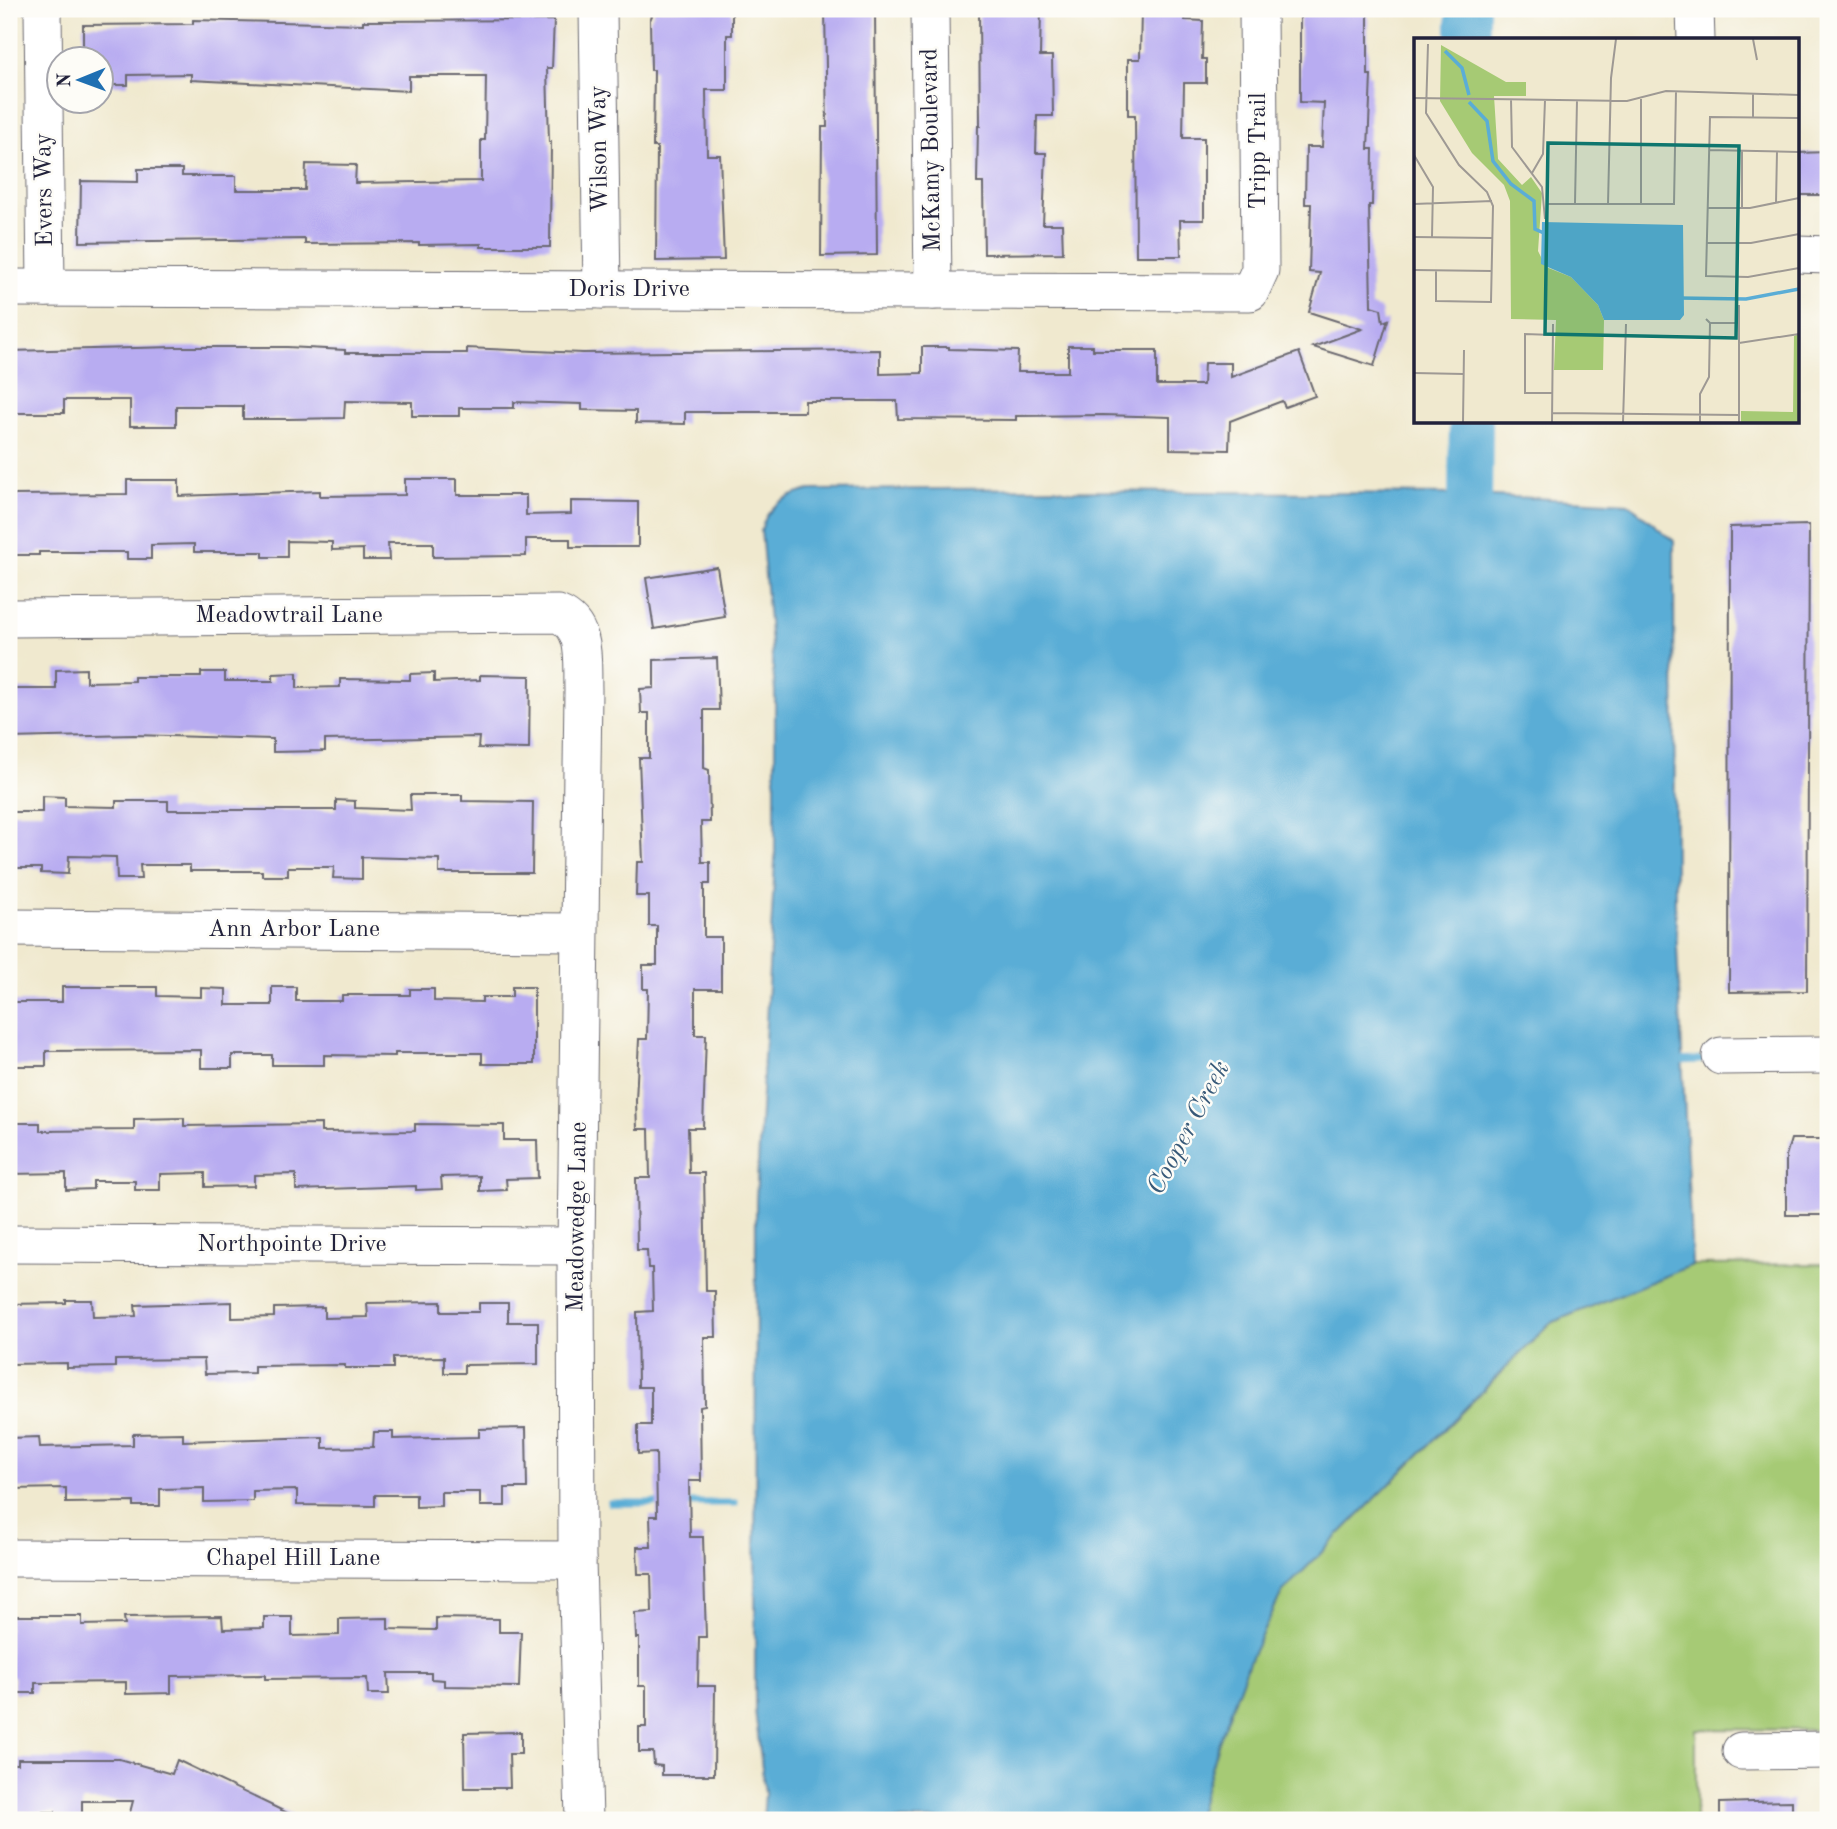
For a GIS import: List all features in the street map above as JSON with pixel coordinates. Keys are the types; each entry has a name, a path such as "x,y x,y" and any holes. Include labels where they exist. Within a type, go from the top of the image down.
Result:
{"street":[{"name":"Evers Way","path":"43,9 46,288"},
{"name":"Wilson Way","path":"598,9 602,290"},
{"name":"McKamy Boulevard","path":"930,9 933,291"},
{"name":"Tripp Trail","path":"1250,292 1260,270 1258,9"},
{"path":"1695,9 1696,38"},
{"path":"1798,254 1828,255"},
{"name":"Doris Drive","path":"9,288 1250,292"},
{"name":"Meadowtrail Lane","path":"9,618 558,614 569,618"},
{"name":"Meadowedge Lane","path":"569,618 582,641 583,785 578,932 580,1074 576,1246 578,1560 584,1820"},
{"name":"Ann Arbor Lane","path":"9,928 578,932"},
{"path":"1721,1056 1828,1055"},
{"name":"Northpointe Drive","path":"9,1244 576,1246"},
{"name":"Chapel Hill Lane","path":"9,1558 578,1560"},
{"path":"1741,1751 1828,1750"}],"green space":[{"path":"1828,1264 1828,1730 1696,1729 1696,1820 1196,1820 1217,1747 1251,1657 1282,1592 1551,1323 1692,1265"}],"water":[{"path":"1054,488 1069,491 1457,494 1628,503 1674,541 1675,904 1692,1265 1550,1323 1282,1592 1251,1657 1217,1747 1196,1820 763,1820 765,1794 755,1710 756,1200 775,861 775,691 761,530 768,514 779,503 810,490"}],"building":[{"path":"655,9 732,9 732,35 727,35 727,90 706,90 707,155 720,155 724,260 656,261 657,147 653,147 654,70 651,70 650,20"},
{"path":"825,9 875,9 877,255 821,256 822,127 827,127"},
{"path":"979,9 1041,9 1040,56 1052,56 1053,116 1037,116 1036,153 1046,153 1043,224 1062,224 1063,253 984,254 983,183 977,183 980,126"},
{"path":"1141,9 1185,9 1185,20 1203,21 1202,59 1206,59 1206,83 1184,83 1183,138 1204,138 1204,220 1180,220 1181,256 1136,256 1135,115 1128,115 1128,59 1140,59"},
{"path":"1300,10 1368,10 1368,75 1371,75 1368,149 1373,149 1372,205 1369,205 1371,306 1381,309 1383,322 1388,320 1374,366 1313,347 1362,329 1309,312 1320,273 1309,272 1311,204 1305,204 1306,147 1322,147 1324,103 1300,102"},
{"path":"193,20 363,24 363,21 554,20 552,68 547,68 551,142 550,247 481,247 481,244 419,243 305,244 305,239 80,242 81,181 138,182 138,169 182,169 182,176 236,176 236,190 305,190 306,164 356,165 355,183 481,181 486,76 409,76 409,91 191,80 191,74 128,75 128,85 116,85 116,46 83,46 83,25 193,24"},
{"path":"1828,152 1828,195 1798,195 1798,153"},
{"path":"1068,346 1093,346 1093,350 1157,350 1157,385 1203,385 1204,363 1231,363 1231,377 1299,352 1315,396 1285,407 1282,401 1230,421 1229,450 1170,449 1170,417 1103,415 1016,416 1016,420 898,419 897,401 805,401 805,412 685,412 685,424 636,423 636,411 582,410 582,404 514,402 514,408 459,408 459,416 412,416 412,402 345,401 344,418 288,419 243,419 243,406 176,406 176,426 130,426 130,400 64,400 64,413 9,413 9,351 176,347 287,347 345,350 345,353 467,353 467,348 583,353 880,350 880,374 922,373 922,347 1018,351 1017,372 1068,372"},
{"path":"405,479 457,479 457,495 526,495 526,515 571,514 571,501 638,502 638,547 570,547 570,539 526,539 526,556 433,557 433,543 388,543 389,560 363,560 363,549 332,550 332,542 287,541 287,557 263,557 263,552 194,552 194,544 151,545 151,559 127,559 127,552 39,552 39,555 9,555 9,495 127,494 127,480 179,480 179,496 320,491 320,496 405,495"},
{"path":"1809,525 1807,991 1729,992 1730,527"},
{"path":"717,567 725,617 654,629 646,578"},
{"path":"717,658 719,710 704,710 704,768 709,770 710,822 701,822 702,862 710,862 710,884 704,884 704,937 721,937 721,989 695,989 695,1035 706,1035 703,1128 688,1128 689,1173 704,1173 706,1291 715,1291 716,1337 704,1337 705,1406 700,1407 701,1481 689,1481 690,1537 703,1537 706,1637 699,1637 698,1686 715,1686 714,1775 662,1775 662,1766 654,1765 653,1752 639,1752 639,1727 646,1727 646,1686 639,1686 639,1638 636,1638 635,1613 652,1612 651,1574 638,1574 637,1547 651,1547 650,1516 657,1516 656,1453 638,1454 638,1425 651,1425 651,1387 638,1387 637,1312 653,1311 652,1268 648,1268 647,1250 637,1250 636,1178 650,1178 649,1129 637,1129 636,1101 639,1039 647,1039 648,989 643,989 643,965 657,965 657,926 649,926 649,896 636,896 637,862 643,862 639,758 649,758 649,713 641,713 640,689 654,688 654,660"},
{"path":"86,669 86,682 134,681 134,677 201,677 201,672 225,672 225,681 273,681 273,674 297,673 297,688 340,687 340,679 410,680 410,674 434,673 434,682 480,680 480,675 530,676 529,749 478,748 479,737 325,740 325,751 273,752 273,739 134,735 9,738 9,689 56,689 56,670"},
{"path":"410,795 462,795 462,801 533,802 532,873 439,873 439,859 362,857 362,879 333,878 334,867 288,867 288,876 262,876 262,871 190,871 190,865 140,865 141,879 117,879 116,857 69,856 68,874 41,873 41,868 9,868 9,812 42,812 42,796 65,797 65,806 116,807 116,801 168,801 168,810 336,810 336,800 355,801 355,808 411,810"},
{"path":"62,987 157,987 157,996 201,997 201,988 226,989 226,1005 272,1005 272,987 296,987 296,1001 342,1001 342,995 410,995 410,989 434,989 434,1001 482,1002 482,997 512,997 512,987 534,987 534,1064 482,1064 482,1053 395,1053 395,1056 324,1055 324,1065 272,1065 272,1055 232,1055 232,1068 201,1068 201,1050 46,1051 46,1066 9,1066 9,1002 62,1002"},
{"path":"184,1118 184,1126 321,1124 321,1132 415,1131 415,1124 504,1125 504,1140 537,1140 538,1178 506,1179 507,1190 480,1191 480,1176 441,1177 442,1189 416,1190 416,1186 296,1190 296,1174 254,1175 254,1186 205,1187 205,1173 160,1174 160,1190 135,1190 135,1181 93,1181 93,1189 66,1190 66,1173 9,1174 9,1123 40,1123 40,1131 134,1130 134,1119"},
{"path":"1791,1139 1828,1139 1828,1215 1786,1215 1786,1156"},
{"path":"66,1300 92,1300 93,1317 136,1316 135,1305 232,1302 232,1318 274,1317 274,1308 324,1307 324,1318 368,1317 367,1303 441,1302 441,1312 479,1312 479,1303 508,1303 508,1322 538,1322 538,1364 464,1365 464,1373 444,1373 444,1357 393,1358 393,1368 345,1368 345,1365 254,1366 254,1373 205,1374 204,1359 115,1360 115,1367 67,1368 67,1363 9,1364 9,1304 66,1303"},
{"path":"526,1428 527,1488 505,1488 505,1506 480,1506 480,1492 441,1492 441,1506 416,1507 416,1495 375,1495 375,1506 297,1505 297,1490 253,1491 253,1501 204,1502 204,1488 160,1489 160,1506 134,1506 134,1502 66,1503 66,1488 9,1489 9,1438 39,1437 40,1447 133,1445 133,1434 183,1433 183,1441 323,1437 323,1448 373,1447 374,1432 393,1432 393,1439 479,1437 479,1429"},
{"path":"9,1616 82,1616 82,1625 125,1624 124,1617 222,1616 223,1629 264,1628 264,1617 292,1617 292,1636 339,1635 339,1619 388,1618 388,1629 436,1630 436,1618 499,1619 499,1632 521,1632 519,1687 444,1686 444,1680 431,1679 431,1673 388,1673 389,1694 368,1694 367,1678 265,1679 265,1675 171,1676 171,1693 126,1694 126,1682 35,1683 35,1693 14,1693 14,1677 9,1677"},
{"path":"521,1732 521,1754 509,1754 510,1788 465,1788 464,1733"},
{"path":"18,1759 119,1759 172,1774 177,1760 302,1820 128,1820 133,1801 82,1801 82,1820 55,1820 55,1812 9,1812 9,1764 18,1764"},
{"path":"1792,1801 1792,1820 1720,1820 1720,1803"}],"waterway":[{"name":"Cooper Creek","path":"1468,9 1468,38"},
{"name":"Cooper Creek","path":"1464,554 1470,504 1471,424"},
{"path":"1674,1061 1701,1060"},
{"path":"610,1503 665,1503"},
{"path":"680,1503 735,1503"}]}
